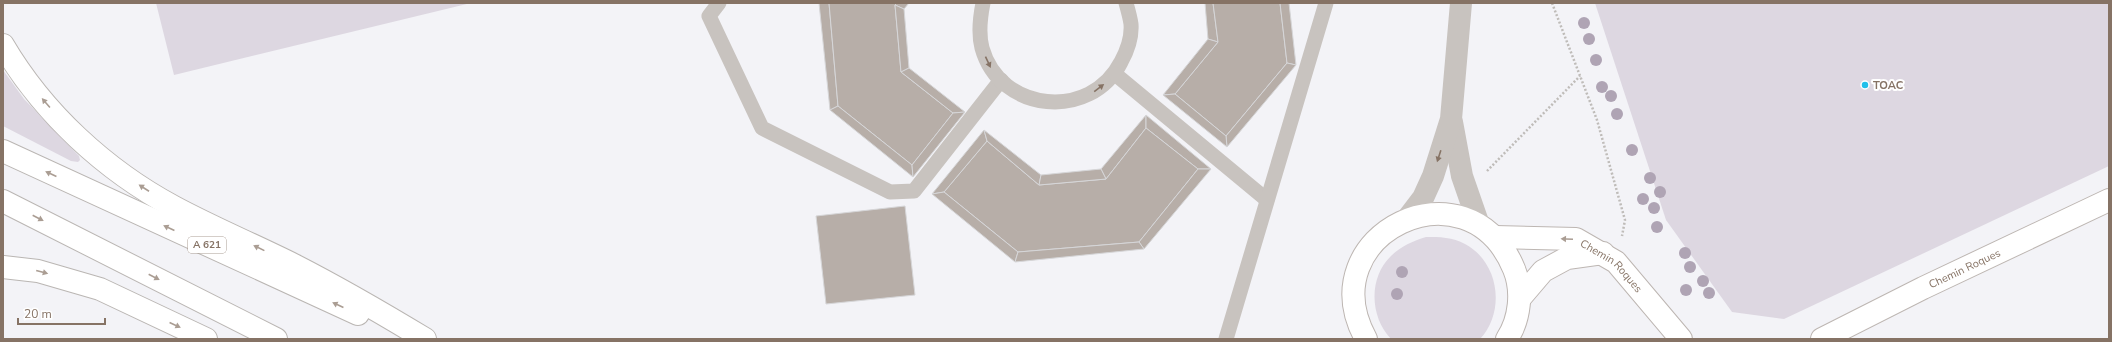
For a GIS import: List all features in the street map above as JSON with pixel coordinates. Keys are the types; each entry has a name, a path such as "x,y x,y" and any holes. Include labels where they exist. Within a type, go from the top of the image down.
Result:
{"main road":[{"path":"3,45 29,84 68,129 109,165 174,207 301,269 371,306 425,339"},
{"name":"A 621","path":"3,151 411,339"},
{"name":"Chemin Roques","path":"1822,339 1923,288 2109,200"},
{"path":"3,201 276,339"},
{"path":"1366,339 1358,323 1354,302 1356,280 1363,258 1377,239 1396,224 1407,219 1431,214 1456,216 1487,231 1508,254 1517,275 1520,298 1517,316 1507,339"},
{"name":"Chemin Roques","path":"1487,231 1576,239 1609,257 1681,339"},
{"path":"1520,298 1543,271 1566,258 1609,257"},
{"path":"3,267 38,271 100,289 206,339"}],"street":[{"path":"1407,219 1422,198 1433,176 1451,119 1461,3"},
{"path":"1451,119 1462,176 1487,231"}],"lane":[{"path":"719,3 709,16 762,128 890,192 914,191 1001,80"},
{"path":"983,3 979,25 982,48 992,70 1008,87 1029,99 1052,103 1076,100 1098,90 1115,74 1127,50 1131,24 1126,3"},
{"path":"1226,339 1326,3"},
{"path":"1115,74 1267,200"}],"path":[{"path":"1552,3 1597,120 1626,220 1609,257"},
{"path":"1486,173 1580,76"}],"shaded area":[{"path":"156,3 471,3 174,75"},
{"name":"TOAC","path":"1595,3 2109,3 2109,166 1784,319 1732,312 1666,220"},
{"path":"3,70 24,99 79,156 80,160 78,162 71,161 3,126"},
{"path":"1426,237 1446,238 1465,244 1476,252 1485,262 1492,275 1496,301 1488,328 1480,339 1391,339 1384,330 1379,320 1374,298 1378,275 1395,252 1407,244"}],"building":[{"path":"819,3 829,3 838,106 830,110"},
{"path":"829,3 897,3 895,5 901,72 953,113 912,165 838,106"},
{"path":"897,3 909,3 904,9 895,5"},
{"path":"1205,3 1213,3 1218,42 1208,39"},
{"path":"1213,3 1280,3 1287,63 1226,136 1175,94 1218,42"},
{"path":"1280,3 1289,3 1296,65 1287,63"},
{"path":"895,5 904,9 909,68 901,72"},
{"path":"1208,39 1218,42 1175,94 1163,95"},
{"path":"1287,63 1296,65 1227,147 1226,136"},
{"path":"909,68 965,112 953,113 901,72"},
{"path":"1175,94 1226,136 1227,147 1163,95"},
{"path":"838,106 912,165 913,177 830,110"},
{"path":"965,112 913,177 912,165 953,113"},
{"path":"1146,115 1146,128 1106,179 1101,169"},
{"path":"1146,115 1211,169 1198,169 1146,128"},
{"path":"1146,128 1198,169 1139,242 1018,252 944,192 987,141 1039,185 1106,179"},
{"path":"984,130 987,141 944,192 932,194"},
{"path":"984,130 1041,175 1039,185 987,141"},
{"path":"1101,169 1106,179 1039,185 1041,175"},
{"path":"1198,169 1211,169 1144,249 1139,242"},
{"path":"944,192 1018,252 1015,262 932,194"},
{"path":"905,206 915,295 826,304 816,216"},
{"path":"1139,242 1144,249 1015,262 1018,252"}],"place":[{"name":"TOAC","path":"1865,85"}]}
